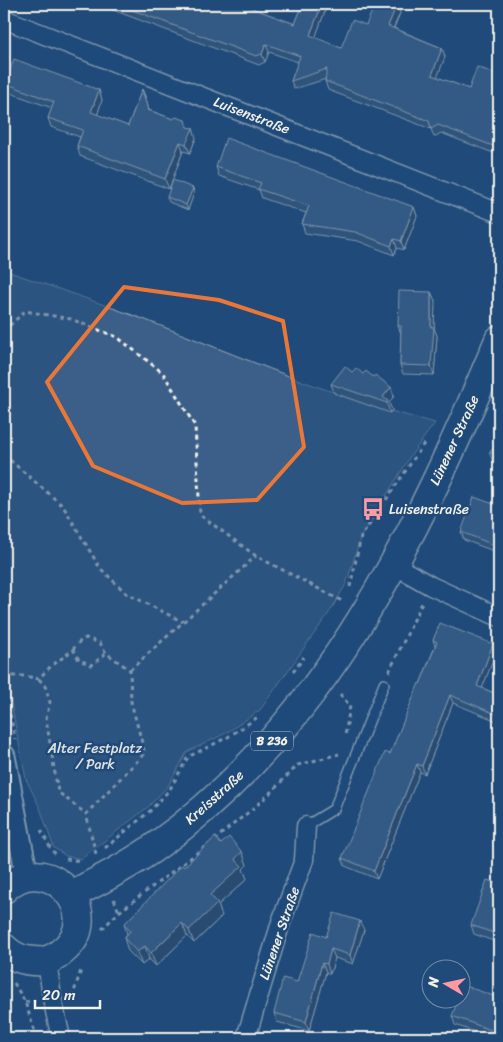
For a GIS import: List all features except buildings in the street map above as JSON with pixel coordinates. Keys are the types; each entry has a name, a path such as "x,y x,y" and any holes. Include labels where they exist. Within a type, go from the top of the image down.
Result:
{"main road":[{"name":"Lünener Straße","path":"394,565 473,401 499,340"},
{"name":"Kreisstraße","path":"71,895 107,877 160,844 228,788 281,732 325,675 394,565"},
{"path":"4,948 17,958 32,962 47,960 59,955 76,934 77,914 71,895 63,885 52,878 39,875 15,882"}],"street":[{"name":"Luisenstraße","path":"4,18 499,213"},
{"path":"394,565 431,586 499,617"},
{"path":"4,756 15,882"},
{"name":"Lünener Straße","path":"246,1038 281,922 304,860 306,826"},
{"path":"47,960 52,998 61,1038"}],"lane":[{"path":"306,826 334,809 384,684"}],"path":[{"path":"4,331 25,311 71,319 117,337 163,373 195,426 200,515 256,556 342,601"},
{"path":"349,590 361,538 411,461 429,438"},
{"path":"4,455 63,506 100,568 126,592 183,622"},
{"path":"86,814 143,755 144,750 130,702 130,670 256,556"},
{"path":"384,684 395,655 431,586"},
{"path":"338,607 346,595"},
{"path":"39,679 47,669 73,649 78,641 86,638 100,643 106,653 130,670"},
{"path":"73,649 79,660 92,665 106,653"},
{"path":"290,677 306,654"},
{"path":"325,675 350,706 342,753"},
{"path":"4,676 25,676 39,679 45,686 50,702 46,719 58,792 86,814 96,854"},
{"path":"42,830 52,851 65,859 82,861 96,854 150,811 170,789 188,757 228,737 262,714"},
{"path":"119,912 261,802 298,765 342,753 355,759"},
{"path":"9,981 14,983 25,1002 36,1038"}],"highlighted area":[{"path":"124,287 219,300 283,321 304,447 257,500 182,503 93,466 47,382"}],"green space":[{"name":"Alter Festplatz / Park","path":"4,270 143,319 324,389 397,413 435,423 411,455 361,537 346,584 331,610 260,710 226,733 187,752 168,786 148,807 81,859 66,856 54,848 40,808 26,779 4,667"}],"place":[{"name":"Luisenstraße","path":"373,509"}]}
